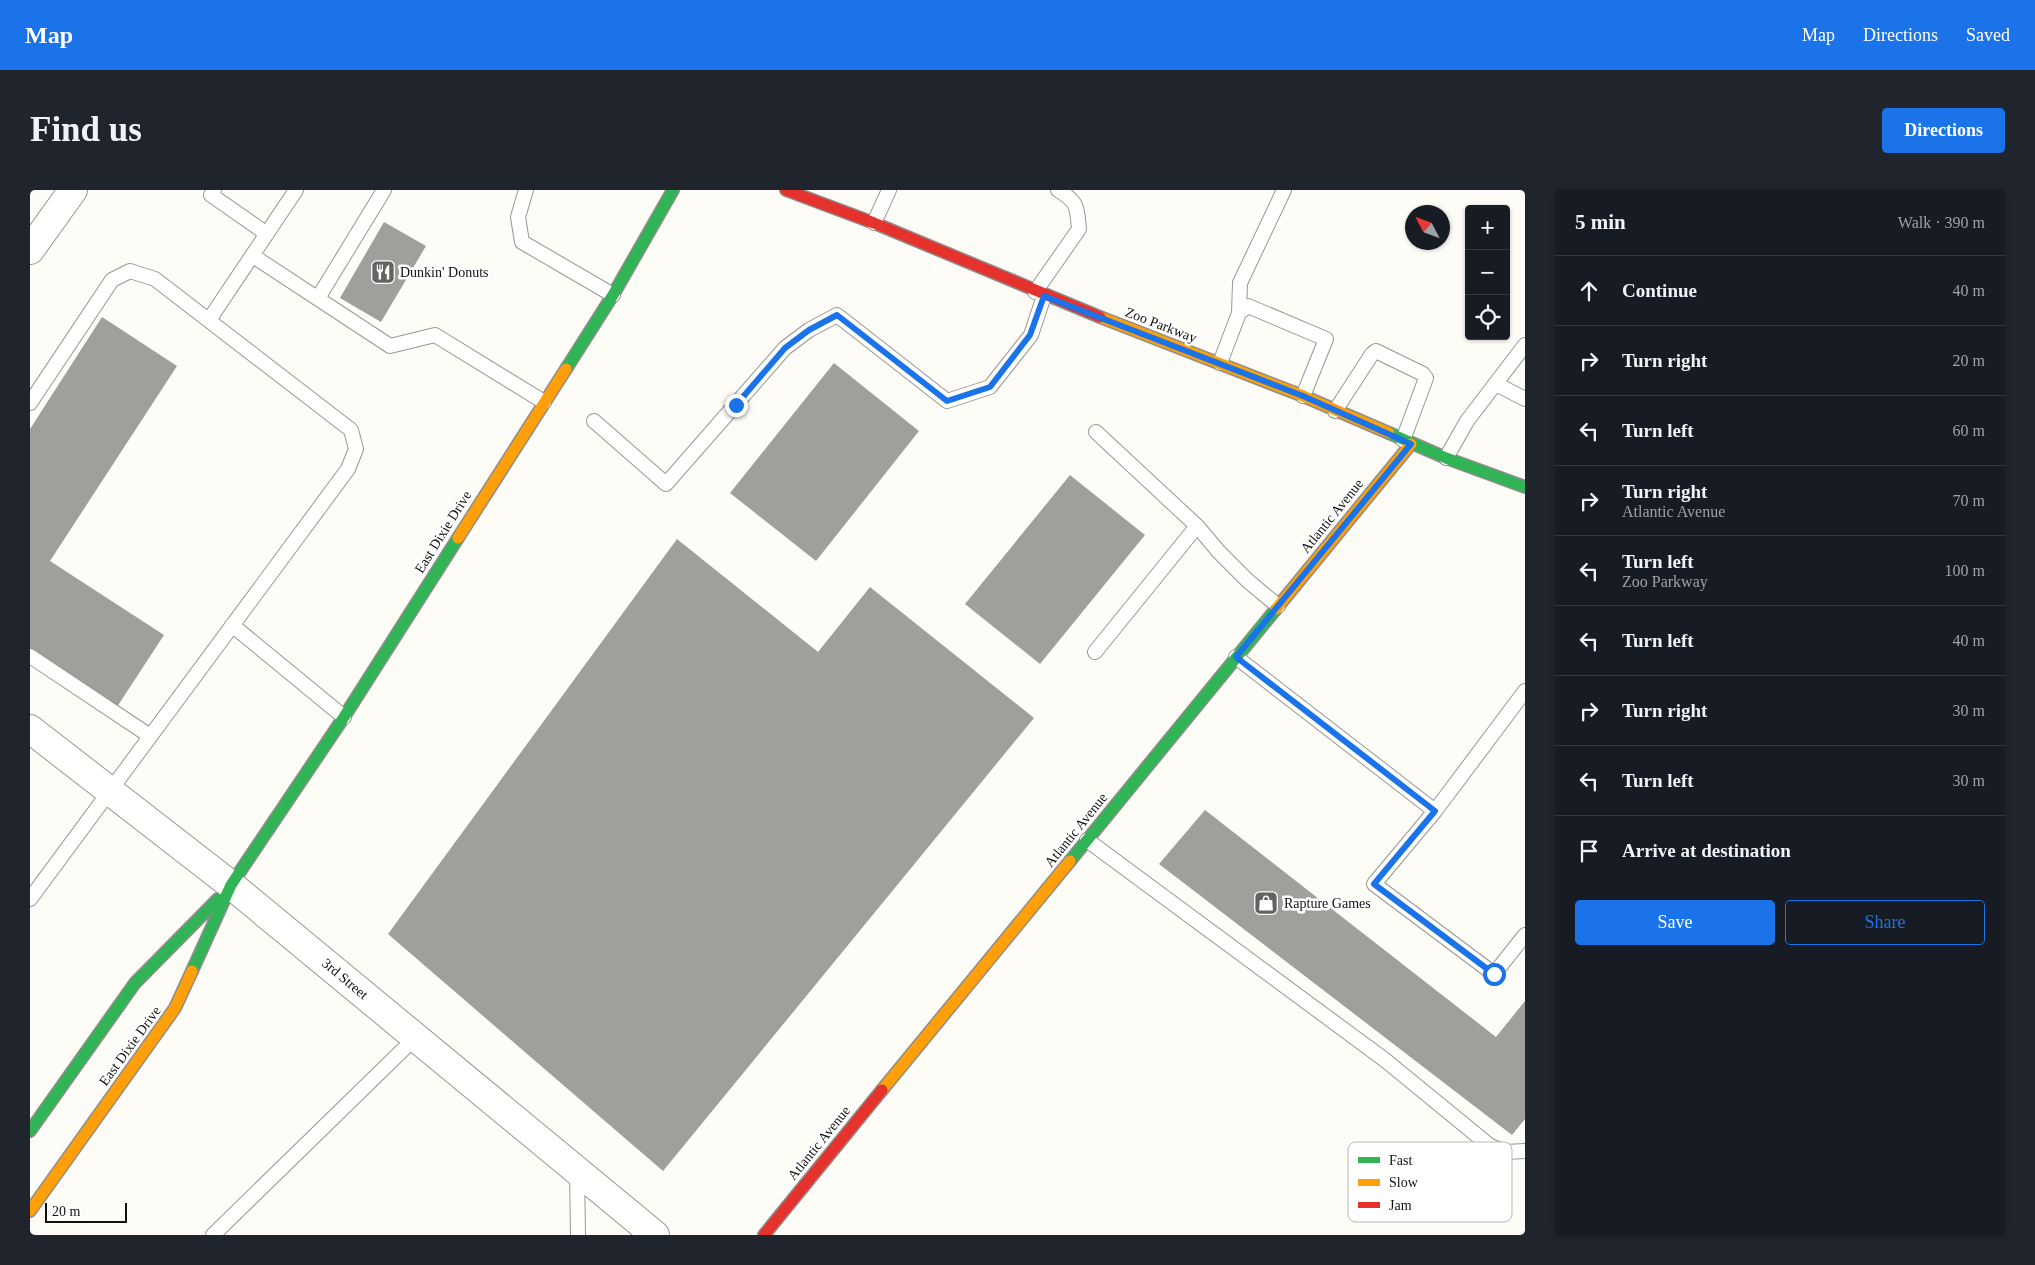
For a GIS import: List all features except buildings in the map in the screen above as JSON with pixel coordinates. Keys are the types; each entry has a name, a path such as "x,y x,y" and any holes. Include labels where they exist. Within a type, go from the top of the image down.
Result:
{"main road":[{"name":"East Dixie Drive","path":"30,1211 175,1008 231,885 344,717 613,295 673,190"},
{"name":"Zoo Parkway","path":"786,190 874,224 1039,294 1303,396 1446,458 1525,486"},
{"name":"Atlantic Avenue","path":"764,1235 1278,606 1407,442"},
{"name":"East Dixie Drive","path":"30,1131 135,983 231,885"}],"street":[{"path":"30,250 74,190"},
{"name":"3rd Street","path":"30,729 231,885 577,1171 646,1233"}],"lane":[{"path":"214,190 211,195 267,234"},
{"path":"209,320 296,190"},
{"path":"318,298 384,190"},
{"path":"526,190 518,217 522,242 613,295"},
{"path":"874,224 889,190"},
{"path":"594,421 666,484 785,348 809,330 837,315 947,401 990,387 1030,335 1039,294 1079,229 1077,212 1072,199 1058,190"},
{"path":"1220,363 1239,313 1240,283 1284,190"},
{"path":"253,256 390,346 435,335 544,402"},
{"path":"30,403 112,280 130,270 155,279 351,430 356,449 348,469 30,900"},
{"path":"1239,313 1248,306 1326,339 1303,396"},
{"path":"1446,458 1467,421 1525,345"},
{"path":"1335,411 1372,354 1376,351 1423,374 1426,378 1407,442"},
{"path":"1496,384 1525,399"},
{"path":"1096,432 1197,526 1248,582 1278,606"},
{"path":"1095,652 1197,526"},
{"path":"232,625 344,717"},
{"path":"30,656 150,736"},
{"path":"1236,657 1435,811"},
{"path":"1525,691 1435,811 1374,884 1494,974 1525,935"},
{"path":"1087,840 1385,1060 1485,1142"},
{"path":"213,1235 415,1038"},
{"path":"1512,1152 1525,1151"},
{"path":"577,1171 578,1235"}],"traffic: fast":[{"path":"566,369 613,295 673,190"},
{"path":"1389,433 1446,458 1525,487"},
{"path":"192,971 231,885 344,717 458,538"},
{"path":"1070,861 1276,609"},
{"path":"30,1131 135,983 218,899"}],"traffic: slow":[{"path":"1100,317 1303,396 1389,433"},
{"path":"458,538 566,369"},
{"path":"1276,609 1411,444"},
{"path":"882,1090 1070,861"},
{"path":"30,1211 175,1008 192,971"}],"traffic: jam":[{"path":"786,190 874,223 1100,317"},
{"path":"764,1235 882,1090"}],"place":[{"name":"Dunkin' Donuts","path":"383,272"},
{"name":"Rapture Games","path":"1266,903"}],"route":[{"path":"736,405 785,348 809,330 837,315 897,364 947,401 990,387 1030,335 1044,296 1303,396 1411,444 1236,657 1435,811 1374,884 1494,974"}]}
